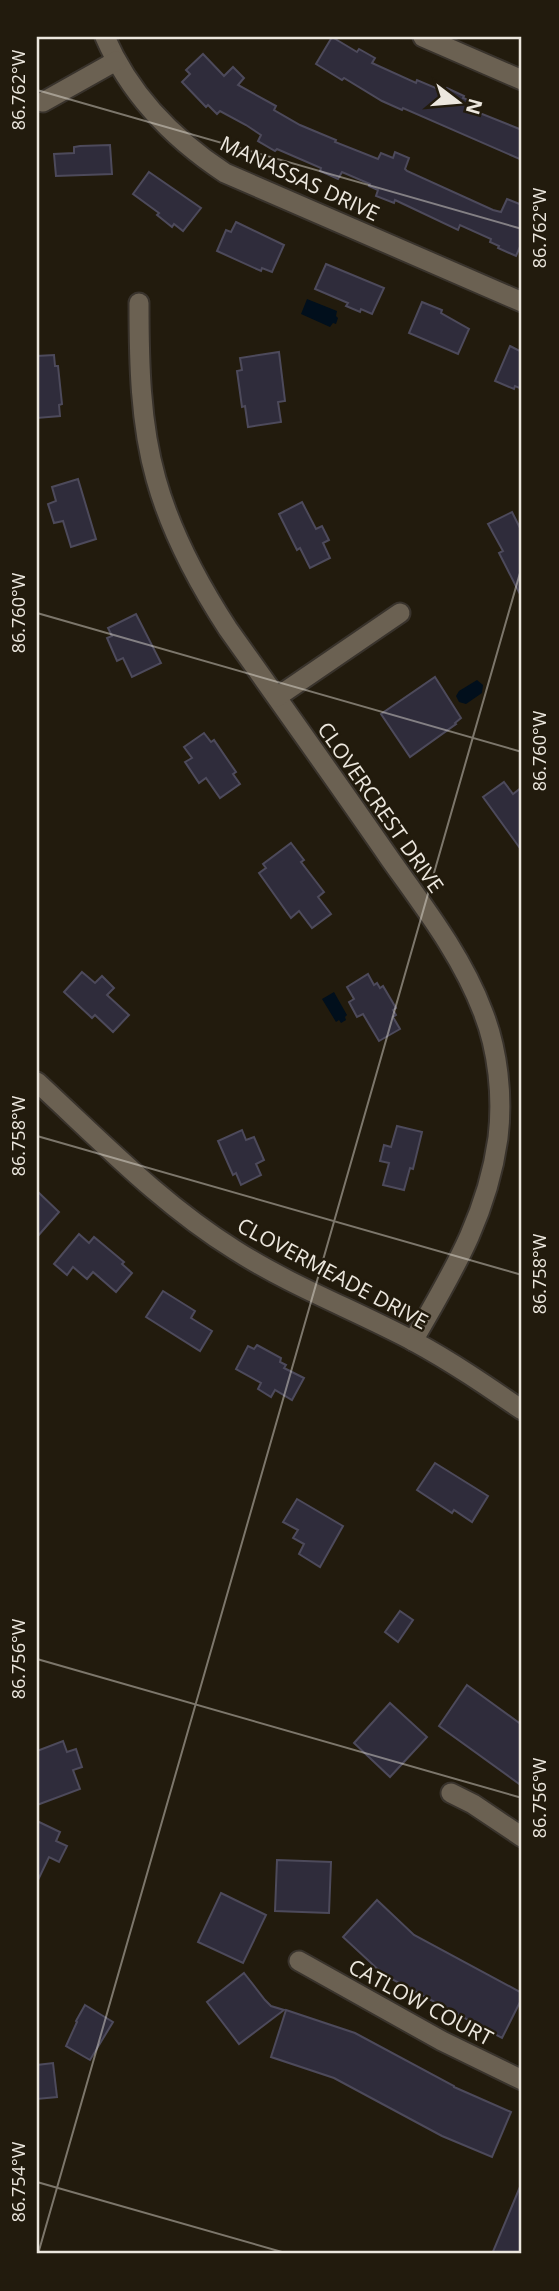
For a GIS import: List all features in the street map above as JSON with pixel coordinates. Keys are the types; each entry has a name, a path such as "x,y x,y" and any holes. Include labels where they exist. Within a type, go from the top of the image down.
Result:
{"street":[{"name":"MANASSAS DRIVE","path":"105,37 127,80 159,120 191,150 225,173 522,302"},
{"path":"423,37 522,80"},
{"path":"43,102 116,61"},
{"name":"CLOVERCREST DRIVE","path":"139,303 145,417 154,470 183,550 212,604 440,932 477,995 488,1026 496,1063 500,1112 491,1177 470,1240 414,1341"},
{"path":"277,697 400,613"},
{"name":"CLOVERMEADE DRIVE","path":"37,1082 152,1188 187,1217 236,1251 414,1341 522,1410"},
{"path":"451,1793 473,1804 522,1837"},
{"name":"CATLOW COURT","path":"299,1961 442,2041 522,2080"}],"water":[{"path":"307,299 337,311 336,324 333,323 330,327 301,314"},
{"path":"477,680 483,685 482,693 466,704 459,702 456,696 459,691"},
{"path":"334,992 347,1015 346,1020 341,1023 339,1020 336,1022 322,999"}],"building":[{"path":"332,37 357,52 359,49 375,58 372,63 416,83 417,80 445,92 447,88 474,102 471,107 478,110 477,112 522,130 522,160 382,101 316,64"},
{"path":"203,54 224,76 233,67 244,78 238,85 276,106 274,110 300,125 336,140 335,142 378,159 381,153 393,158 395,152 409,158 405,169 407,171 493,210 501,212 507,199 522,205 522,242 516,256 498,248 499,246 490,242 491,239 460,225 458,230 395,200 394,203 376,196 378,190 369,186 370,184 342,172 338,179 320,171 321,168 277,149 275,151 258,141 261,135 220,111 217,114 208,105 206,107 182,82 190,74 186,70"},
{"path":"110,145 112,174 56,176 54,154 74,153 74,147 80,146"},
{"path":"149,172 201,208 183,231 174,224 172,227 157,215 159,213 133,194"},
{"path":"236,222 284,245 272,272 262,268 261,271 217,251 226,230 231,232"},
{"path":"326,264 384,288 372,314 346,306 348,303 315,289"},
{"path":"422,302 442,310 441,313 469,329 458,354 409,333"},
{"path":"510,346 522,352 522,389 515,386 514,389 495,381"},
{"path":"279,352 285,401 278,402 281,422 248,427 237,371 242,370 240,358"},
{"path":"54,355 55,366 58,366 62,404 59,405 60,416 37,418 37,356"},
{"path":"78,479 96,539 71,547 63,521 54,523 48,504 56,501 52,487"},
{"path":"302,502 316,529 322,526 329,540 323,543 330,558 310,568 300,548 297,550 279,514"},
{"path":"512,512 522,532 522,598 499,553 503,551 488,524"},
{"path":"136,614 161,663 132,677 123,658 117,661 107,638 112,636 108,628"},
{"path":"435,677 461,718 410,757 381,714"},
{"path":"204,733 211,742 214,740 236,772 233,774 240,784 220,798 206,778 199,783 185,762 192,758 184,747"},
{"path":"504,782 513,794 522,787 522,851 483,797"},
{"path":"291,843 304,860 301,862 324,892 318,897 331,914 312,928 299,911 291,918 259,873 266,868 263,864"},
{"path":"82,972 95,983 102,976 114,988 107,995 129,1015 113,1032 95,1015 92,1018 64,992"},
{"path":"368,974 374,985 377,983 380,988 383,986 396,1008 393,1010 396,1015 393,1017 400,1029 379,1041 363,1014 357,1017 349,1002 354,999 347,987"},
{"path":"397,1126 422,1132 413,1169 410,1168 404,1190 383,1185 389,1163 380,1161 384,1145 391,1147"},
{"path":"242,1130 246,1140 254,1137 264,1160 256,1164 261,1175 241,1185 236,1173 233,1175 218,1141"},
{"path":"37,1191 59,1212 37,1237"},
{"path":"79,1234 89,1243 94,1237 124,1262 122,1264 132,1273 116,1292 93,1272 87,1279 73,1267 67,1275 54,1264"},
{"path":"163,1291 195,1311 191,1318 212,1331 200,1351 146,1317"},
{"path":"257,1345 281,1358 280,1362 286,1365 284,1368 304,1378 292,1400 275,1390 271,1397 258,1389 261,1383 236,1369 248,1346 254,1349"},
{"path":"435,1463 488,1496 472,1522 454,1510 452,1513 417,1490"},
{"path":"297,1499 343,1526 320,1567 299,1554 304,1544 293,1538 298,1530 283,1522"},
{"path":"400,1611 413,1620 398,1642 385,1632"},
{"path":"467,1685 522,1725 522,1786 439,1726"},
{"path":"390,1703 427,1737 390,1777 354,1743"},
{"path":"63,1741 67,1752 76,1749 82,1767 73,1770 80,1789 37,1805 37,1751"},
{"path":"37,1821 60,1832 56,1841 67,1846 59,1862 49,1857 37,1882"},
{"path":"277,1860 331,1862 329,1913 275,1911"},
{"path":"221,1893 266,1915 243,1963 198,1942"},
{"path":"377,1900 414,1935 522,1993 502,2038 384,1975 343,1937"},
{"path":"244,1973 271,2006 284,2010 239,2044 207,2002"},
{"path":"85,2005 113,2022 90,2060 66,2046"},
{"path":"286,2010 355,2033 454,2087 511,2112 492,2157 442,2136 334,2078 271,2057"},
{"path":"53,2063 57,2097 37,2099 37,2065"},
{"path":"522,2182 522,2254 492,2254"}]}
